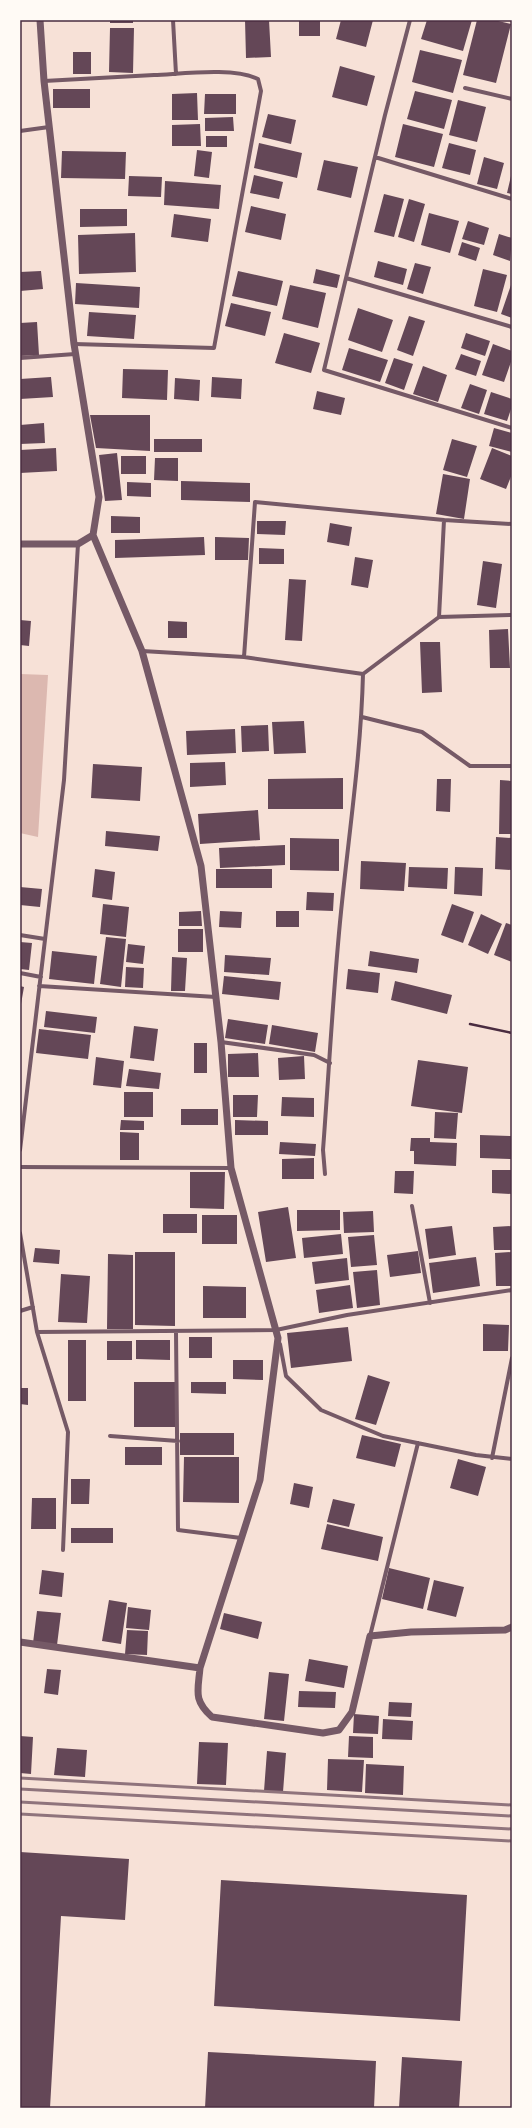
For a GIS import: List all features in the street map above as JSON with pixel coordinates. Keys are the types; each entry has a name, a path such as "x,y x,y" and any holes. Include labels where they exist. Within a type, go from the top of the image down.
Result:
{"street":[{"path":"40,20 44,81 75,354 99,497 93,535 142,651 201,866 221,1042 232,1168 276,1330 286,1376 321,1410 384,1436 492,1458 512,1459"},
{"path":"174,20 176,74"},
{"path":"410,20 375,157 324,370 512,428"},
{"path":"44,81 210,73 250,75 258,79 261,91 214,348 74,344"},
{"path":"465,88 512,99"},
{"path":"20,131 49,127"},
{"path":"375,157 512,199"},
{"path":"346,278 512,327"},
{"path":"20,358 75,354"},
{"path":"244,657 255,502 444,520 512,524"},
{"path":"439,617 444,520"},
{"path":"20,544 78,544 93,535"},
{"path":"20,1150 64,780 78,544"},
{"path":"142,651 244,657 363,674 439,617 512,615"},
{"path":"325,1174 323,1150 341,912 352,824 362,717 363,674"},
{"path":"362,717 422,732 470,766 512,766"},
{"path":"20,934 45,939"},
{"path":"20,973 41,977"},
{"path":"40,986 216,997"},
{"path":"221,1042 314,1055 330,1063"},
{"path":"20,1167 232,1168"},
{"path":"412,1206 430,1303"},
{"path":"20,1234 37,1332 68,1432 63,1550"},
{"path":"37,1332 276,1330 347,1315 512,1290"},
{"path":"20,1311 33,1307"},
{"path":"176,1332 178,1530 241,1538"},
{"path":"278,1338 260,1480 200,1668 198,1694 201,1707 212,1717 323,1733 339,1730 352,1712 418,1444"},
{"path":"492,1458 512,1358"},
{"path":"110,1436 178,1441"},
{"path":"370,1636 411,1632 505,1630 512,1627"},
{"path":"20,1642 200,1668"}],"path":[{"path":"470,1024 512,1033"}],"shaded area":[{"path":"20,674 48,675 38,837 20,833"}],"building":[{"path":"110,20 133,20 133,23 110,23"},
{"path":"245,20 269,20 271,57 246,58"},
{"path":"299,20 320,20 320,36 299,36"},
{"path":"341,20 373,20 366,47 336,39"},
{"path":"427,20 472,20 463,51 421,39"},
{"path":"477,20 494,20 511,24 496,83 463,75"},
{"path":"110,28 134,28 133,73 109,72"},
{"path":"420,50 462,60 453,93 412,82"},
{"path":"73,52 91,52 91,74 73,74"},
{"path":"340,66 375,76 367,106 332,97"},
{"path":"53,89 90,89 90,108 53,108"},
{"path":"415,91 452,100 444,129 407,119"},
{"path":"197,93 198,120 172,120 172,94"},
{"path":"205,94 236,94 236,114 204,114"},
{"path":"458,100 486,107 477,142 449,135"},
{"path":"268,114 296,120 291,144 262,137"},
{"path":"233,117 234,131 205,131 205,118"},
{"path":"200,124 201,146 172,146 172,125"},
{"path":"403,124 443,134 434,167 395,157"},
{"path":"206,136 227,136 227,147 206,147"},
{"path":"259,143 302,153 297,178 254,168"},
{"path":"449,143 476,150 470,175 442,168"},
{"path":"197,150 212,152 209,178 194,176"},
{"path":"62,151 126,152 125,179 61,178"},
{"path":"484,157 504,163 497,189 477,184"},
{"path":"324,160 358,167 351,198 317,190"},
{"path":"254,175 283,182 279,199 250,193"},
{"path":"129,176 162,177 161,197 128,196"},
{"path":"512,176 512,194 507,193"},
{"path":"165,181 221,185 219,209 164,205"},
{"path":"384,194 404,199 394,237 374,232"},
{"path":"409,199 425,204 414,242 398,237"},
{"path":"251,206 286,214 281,240 245,232"},
{"path":"80,209 127,209 127,226 80,227"},
{"path":"429,213 459,221 450,253 421,245"},
{"path":"174,214 211,219 208,242 171,237"},
{"path":"468,221 489,228 484,245 462,239"},
{"path":"135,233 136,272 79,274 78,235"},
{"path":"499,234 512,238 510,261 493,255"},
{"path":"462,242 480,248 476,261 458,255"},
{"path":"378,261 407,269 403,285 374,277"},
{"path":"415,263 431,267 423,294 407,289"},
{"path":"316,269 340,275 337,288 313,283"},
{"path":"483,269 507,275 497,312 474,306"},
{"path":"41,271 43,289 20,291 20,272"},
{"path":"238,271 283,281 277,306 232,296"},
{"path":"512,282 512,318 501,314"},
{"path":"76,283 140,287 139,308 75,304"},
{"path":"290,285 326,293 318,328 282,319"},
{"path":"231,303 271,312 265,336 225,326"},
{"path":"358,308 393,320 382,352 348,340"},
{"path":"89,312 136,315 134,339 87,336"},
{"path":"409,316 425,321 413,356 397,350"},
{"path":"37,322 39,355 20,356 20,323"},
{"path":"284,333 320,343 311,373 275,363"},
{"path":"466,333 490,341 485,356 461,348"},
{"path":"493,344 512,351 512,359 504,382 482,375"},
{"path":"349,348 388,360 380,382 342,370"},
{"path":"461,354 481,361 476,376 455,369"},
{"path":"394,358 413,364 404,390 385,383"},
{"path":"423,366 447,375 438,402 413,394"},
{"path":"123,369 168,370 167,400 122,398"},
{"path":"51,377 53,397 20,399 20,379"},
{"path":"212,377 242,379 241,399 211,397"},
{"path":"175,378 200,380 199,401 174,399"},
{"path":"470,384 487,390 479,414 461,408"},
{"path":"317,391 345,398 341,415 313,409"},
{"path":"491,392 512,399 512,406 507,421 484,414"},
{"path":"90,415 150,415 150,451 96,448"},
{"path":"44,423 45,443 20,444 20,425"},
{"path":"494,428 512,433 512,452 489,446"},
{"path":"154,439 202,439 202,452 154,452"},
{"path":"452,439 477,446 467,477 443,470"},
{"path":"56,448 57,471 20,473 20,450"},
{"path":"492,448 512,456 512,474 506,489 480,479"},
{"path":"117,453 122,500 105,501 99,455"},
{"path":"121,456 146,456 146,474 121,474"},
{"path":"155,458 178,458 178,481 154,480"},
{"path":"443,474 470,479 464,519 436,514"},
{"path":"181,481 250,483 250,502 181,500"},
{"path":"127,482 151,483 151,497 127,496"},
{"path":"111,516 140,517 140,533 111,533"},
{"path":"257,521 286,521 285,535 257,534"},
{"path":"330,523 352,527 349,546 327,542"},
{"path":"204,537 205,555 115,558 115,540"},
{"path":"215,537 249,538 248,560 215,560"},
{"path":"259,548 284,549 284,564 259,564"},
{"path":"355,557 373,560 368,588 351,585"},
{"path":"483,561 502,564 496,608 477,605"},
{"path":"289,579 306,580 302,641 285,640"},
{"path":"20,620 31,621 29,646 20,645"},
{"path":"168,621 187,622 187,638 168,638"},
{"path":"508,629 510,668 490,668 489,630"},
{"path":"420,642 440,642 442,692 422,693"},
{"path":"304,721 306,753 274,754 272,722"},
{"path":"268,725 269,751 242,752 241,726"},
{"path":"235,729 236,753 187,755 186,731"},
{"path":"225,762 226,785 190,787 190,763"},
{"path":"93,764 142,767 140,801 91,798"},
{"path":"343,778 343,809 268,809 268,779"},
{"path":"437,779 451,779 450,812 436,811"},
{"path":"500,780 512,781 512,834 499,834"},
{"path":"258,810 260,840 200,844 198,814"},
{"path":"106,831 160,836 158,851 105,846"},
{"path":"496,837 512,838 512,870 495,869"},
{"path":"290,838 339,839 339,871 290,870"},
{"path":"285,845 285,865 220,868 219,848"},
{"path":"361,861 406,863 404,891 360,889"},
{"path":"409,867 448,868 447,889 408,887"},
{"path":"455,867 483,868 482,896 454,894"},
{"path":"95,869 115,872 112,900 92,897"},
{"path":"216,869 272,869 272,888 216,888"},
{"path":"20,887 42,889 40,907 20,905"},
{"path":"307,892 334,893 333,911 306,910"},
{"path":"103,904 129,907 126,937 100,934"},
{"path":"452,904 474,912 463,943 441,935"},
{"path":"201,911 202,926 179,926 179,912"},
{"path":"220,911 242,912 241,928 219,927"},
{"path":"276,911 299,911 299,927 276,927"},
{"path":"481,914 502,924 488,954 468,945"},
{"path":"506,923 512,925 512,962 494,955"},
{"path":"178,929 203,929 203,952 178,952"},
{"path":"106,937 126,939 121,987 100,984"},
{"path":"20,942 32,943 29,970 20,969"},
{"path":"128,944 145,946 143,964 126,962"},
{"path":"52,951 97,956 94,984 49,979"},
{"path":"370,951 419,959 417,973 368,966"},
{"path":"225,955 271,958 269,975 224,972"},
{"path":"172,957 187,958 185,991 171,991"},
{"path":"126,967 144,968 143,988 125,987"},
{"path":"348,969 380,973 378,993 346,989"},
{"path":"224,976 281,982 279,1000 222,994"},
{"path":"395,981 452,995 447,1014 391,1000"},
{"path":"20,986 24,987 21,1004 20,1004"},
{"path":"46,1011 97,1017 95,1033 44,1027"},
{"path":"228,1019 268,1025 265,1044 225,1038"},
{"path":"272,1025 318,1033 315,1052 269,1044"},
{"path":"134,1026 158,1029 154,1061 130,1058"},
{"path":"39,1029 91,1035 88,1059 36,1053"},
{"path":"194,1043 207,1043 207,1073 194,1073"},
{"path":"258,1053 259,1077 228,1077 228,1054"},
{"path":"304,1056 305,1079 279,1080 278,1058"},
{"path":"96,1057 124,1061 121,1088 93,1085"},
{"path":"418,1060 468,1067 462,1113 411,1106"},
{"path":"129,1069 161,1073 159,1089 126,1086"},
{"path":"124,1092 153,1092 153,1117 124,1117"},
{"path":"233,1095 258,1095 257,1117 233,1117"},
{"path":"282,1097 314,1098 314,1117 281,1116"},
{"path":"181,1109 218,1109 218,1125 181,1125"},
{"path":"435,1112 458,1113 456,1139 434,1138"},
{"path":"121,1120 144,1121 144,1130 120,1130"},
{"path":"235,1120 268,1121 268,1135 235,1135"},
{"path":"120,1132 139,1133 139,1160 120,1160"},
{"path":"480,1135 512,1136 511,1159 480,1158"},
{"path":"411,1138 430,1138 430,1142 457,1143 456,1166 414,1164 414,1151 410,1151"},
{"path":"280,1142 316,1144 315,1156 279,1154"},
{"path":"314,1158 314,1179 282,1179 282,1159"},
{"path":"492,1170 512,1170 512,1194 492,1193"},
{"path":"395,1171 414,1171 413,1194 394,1193"},
{"path":"190,1172 225,1172 224,1209 190,1208"},
{"path":"288,1207 296,1258 266,1262 258,1212"},
{"path":"297,1210 340,1210 340,1230 297,1231"},
{"path":"373,1211 374,1232 344,1233 343,1212"},
{"path":"163,1214 197,1214 197,1233 163,1233"},
{"path":"202,1215 237,1215 237,1244 202,1244"},
{"path":"452,1226 456,1255 429,1259 425,1229"},
{"path":"512,1226 512,1250 494,1250 493,1227"},
{"path":"341,1234 343,1254 304,1258 302,1238"},
{"path":"374,1235 377,1265 351,1267 348,1237"},
{"path":"35,1248 60,1250 59,1264 33,1262"},
{"path":"418,1251 421,1273 390,1277 387,1255"},
{"path":"135,1252 175,1252 175,1326 135,1325"},
{"path":"512,1252 512,1286 496,1286 495,1253"},
{"path":"108,1254 133,1255 133,1329 107,1329"},
{"path":"476,1257 480,1286 433,1293 429,1263"},
{"path":"347,1258 349,1280 315,1284 312,1262"},
{"path":"377,1270 380,1305 357,1308 353,1272"},
{"path":"61,1274 90,1276 87,1323 58,1322"},
{"path":"350,1285 353,1308 319,1313 316,1290"},
{"path":"203,1286 246,1287 246,1318 203,1318"},
{"path":"483,1324 509,1325 508,1351 483,1351"},
{"path":"348,1327 352,1361 291,1368 287,1333"},
{"path":"189,1337 212,1337 212,1358 189,1358"},
{"path":"68,1340 86,1340 86,1401 68,1401"},
{"path":"136,1340 170,1340 170,1360 136,1359"},
{"path":"107,1341 132,1341 132,1360 107,1360"},
{"path":"233,1360 263,1360 263,1380 233,1379"},
{"path":"368,1375 390,1382 376,1425 355,1419"},
{"path":"134,1382 175,1382 175,1427 134,1427"},
{"path":"191,1382 226,1382 226,1394 191,1393"},
{"path":"20,1388 28,1388 28,1405 20,1404"},
{"path":"180,1433 234,1433 234,1455 180,1455"},
{"path":"362,1435 401,1444 395,1467 356,1458"},
{"path":"125,1447 162,1447 162,1465 125,1465"},
{"path":"184,1457 239,1457 239,1503 183,1502"},
{"path":"458,1459 486,1467 478,1496 450,1488"},
{"path":"71,1479 90,1479 89,1504 71,1504"},
{"path":"294,1483 313,1487 309,1508 290,1504"},
{"path":"32,1498 56,1498 56,1529 31,1529"},
{"path":"333,1499 355,1504 349,1527 327,1522"},
{"path":"327,1524 383,1537 378,1561 321,1549"},
{"path":"71,1528 113,1528 113,1543 71,1543"},
{"path":"389,1568 430,1578 423,1609 382,1599"},
{"path":"42,1570 64,1573 62,1597 39,1594"},
{"path":"434,1580 464,1587 456,1617 427,1610"},
{"path":"109,1600 127,1603 121,1644 102,1641"},
{"path":"128,1607 151,1610 149,1630 126,1628"},
{"path":"37,1611 61,1613 57,1645 33,1643"},
{"path":"224,1613 262,1622 258,1639 220,1629"},
{"path":"127,1630 148,1631 147,1655 125,1654"},
{"path":"309,1659 348,1666 344,1688 305,1681"},
{"path":"47,1669 61,1670 58,1695 44,1693"},
{"path":"269,1672 289,1674 284,1721 264,1719"},
{"path":"299,1691 336,1692 335,1708 298,1707"},
{"path":"389,1702 412,1703 411,1717 388,1716"},
{"path":"354,1714 379,1716 378,1734 353,1733"},
{"path":"383,1719 413,1721 412,1740 382,1739"},
{"path":"20,1736 33,1737 31,1774 20,1773"},
{"path":"349,1736 373,1737 373,1758 348,1757"},
{"path":"199,1742 228,1743 226,1785 197,1784"},
{"path":"57,1748 87,1750 85,1777 54,1775"},
{"path":"267,1751 286,1753 283,1792 264,1791"},
{"path":"328,1759 364,1760 362,1792 327,1790"},
{"path":"366,1764 404,1766 403,1795 365,1793"},
{"path":"20,1852 129,1859 125,1920 61,1916 50,2108 20,2108"},
{"path":"221,1880 467,1895 460,2021 214,2006"},
{"path":"208,2052 376,2061 374,2108 205,2108"},
{"path":"402,2057 462,2061 459,2108 399,2108"}],"railway":[{"path":"20,1778 512,1805"},
{"path":"20,1789 512,1816"},
{"path":"20,1802 512,1829"},
{"path":"20,1814 512,1841"}]}
